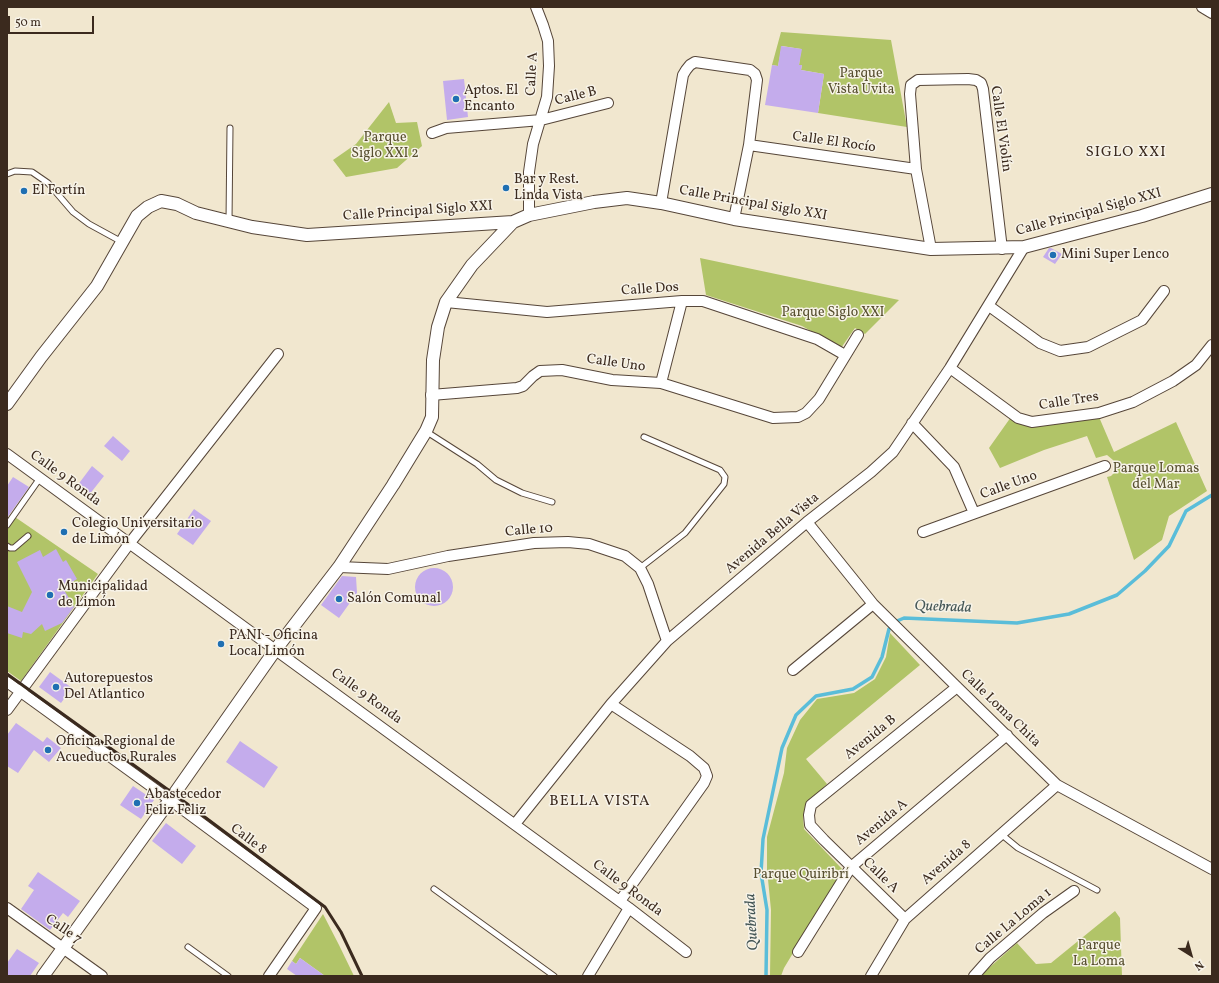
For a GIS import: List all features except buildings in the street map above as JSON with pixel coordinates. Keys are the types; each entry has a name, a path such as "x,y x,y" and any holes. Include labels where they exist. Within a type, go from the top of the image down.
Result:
{"street":[{"name":"Calle A","path":"529,215 529,172 533,144 547,97 549,66 548,41 544,25 536,7"},
{"path":"1202,7 1212,13"},
{"path":"661,202 683,75 690,65 695,62 750,70 755,74 757,80 749,145 734,219"},
{"name":"Calle El Violín","path":"931,249 916,169 910,94 911,85 918,80 968,79 976,80 981,83 983,89 1002,248"},
{"name":"Calle B","path":"432,133 446,128 541,120 608,103"},
{"name":"Calle El Rocío","path":"749,145 916,169"},
{"name":"Calle Principal Siglo XXI","path":"7,404 97,286 137,216 148,207 161,201 177,204 196,213 252,227 307,235 513,222 529,215 594,202 627,198 661,202 734,219 931,249 1024,248 1142,216 1212,194"},
{"path":"42,976 170,800 276,649 338,567 393,485 426,431 432,417 432,360 438,327 446,302 472,265 513,222"},
{"name":"Avenida Bella Vista","path":"515,824 611,704 668,642 807,522 871,472 893,452 950,368 1024,248"},
{"path":"989,306 1040,343 1060,351 1088,347 1142,320 1164,291"},
{"path":"661,383 682,301"},
{"name":"Calle Dos","path":"446,302 546,312 682,301 703,301 817,339 845,355"},
{"path":"845,355 858,335"},
{"name":"Calle Tres","path":"950,368 1018,418 1032,422 1099,414 1133,402 1173,381 1196,365 1212,345"},
{"path":"7,710 129,544 278,354"},
{"name":"Calle Uno","path":"431,396 517,388 523,386 540,371 562,370 612,380 661,383 772,418 798,417 806,413 819,399 845,355"},
{"path":"912,423 954,467 974,513"},
{"name":"Calle 9 Ronda","path":"7,454 630,908 686,952"},
{"name":"Calle Uno","path":"923,532 1105,466"},
{"name":"Calle Loma Chita","path":"807,522 874,604 956,687 1057,784 1212,869"},
{"name":"Calle 10","path":"338,567 388,569 456,554 534,543 568,542 589,544 625,556 640,568 648,584 668,642"},
{"path":"794,670 874,604"},
{"name":"Calle 8","path":"7,682 316,908 269,976"},
{"name":"Avenida B","path":"809,815 811,805 956,687"},
{"path":"611,704 690,756 704,768 707,776 620,901"},
{"name":"Avenida A","path":"798,952 851,867 1007,735"},
{"name":"Avenida 8","path":"871,976 905,919 1057,784"},
{"name":"Calle A","path":"809,815 810,824 851,867 905,919"},
{"name":"Calle La Loma 1","path":"974,976 990,958 1043,913 1074,891"},
{"name":"Calle 7","path":"7,908 102,976"},
{"path":"588,976 630,908"}],"lane":[{"path":"229,221 230,128"},
{"path":"7,174 15,171 32,172 48,183 73,212 89,224 122,242"},
{"path":"426,431 477,464 496,480 522,493 552,502"},
{"path":"640,568 685,533 724,484 725,477 720,470 644,437"},
{"path":"7,525 40,478"},
{"path":"7,546 14,548 28,536"},
{"path":"1001,834 1018,848 1097,890"},
{"path":"434,889 554,976"},
{"path":"188,947 228,976"}],"green space":[{"name":"Parque Vista Uvita","path":"781,32 891,40 907,127 818,113 824,74 801,70 802,65 799,65 801,49 782,46 778,66 772,65"},
{"name":"Parque Siglo XXI 2","path":"389,102 396,123 417,122 422,146 397,168 346,177 333,160 356,144"},
{"name":"Parque Siglo XXI","path":"700,258 899,300 865,334 855,328 841,348 802,326 706,295"},
{"name":"Parque Lomas del Mar","path":"1011,417 1020,424 1031,427 1099,417 1114,452 1176,422 1207,491 1169,516 1162,540 1134,560 1107,477 1111,476 1115,472 1116,467 1113,460 1107,455 1096,458 1087,436 1044,450 1000,468 989,448"},
{"path":"12,515 98,574 21,681 7,671 7,522"},
{"name":"Parque Quiribrí","path":"890,633 920,665 806,759 827,784 805,806 803,817 804,829 843,870 784,968 781,976 770,976 771,910 767,869 767,837 784,773 787,748 800,720 817,699 854,693 875,679 886,657"},
{"name":"Parque La Loma","path":"1115,911 1120,918 1122,976 980,976 1017,943 1036,964 1051,963"},
{"path":"323,914 354,976 325,976 300,958 296,964 292,961"}],"waterway":[{"name":"Quebrada","path":"766,976 767,910 761,873 763,839 782,748 796,715 816,696 853,689 872,677 882,657 889,629 897,621 904,618 1017,623 1069,614 1117,595 1145,571 1169,546 1186,511 1212,495"}],"railway":[{"path":"7,674 174,794 325,907 341,932 362,976"}],"place":[{"name":"Aptos. El Encanto","path":"456,99"},
{"name":"Bar y Rest. Linda Vista","path":"506,188"},
{"name":"El Fortín","path":"24,191"},
{"name":"Mini Super Lenco","path":"1053,255"},
{"name":"Colegio Universitario de Limón","path":"64,532"},
{"name":"Municipalidad de Limón","path":"50,595"},
{"name":"Salón Comunal","path":"339,599"},
{"name":"PANI - Oficina Local Limón","path":"221,644"},
{"name":"Autorepuestos Del Atlantico","path":"56,687"},
{"name":"Oficina Regional de Acueductos Rurales","path":"48,750"},
{"name":"Abastecedor Feliz Feliz","path":"137,803"}],"district":[{"name":"SIGLO XXI","path":"1126,153"},
{"name":"BELLA VISTA","path":"600,802"}]}
